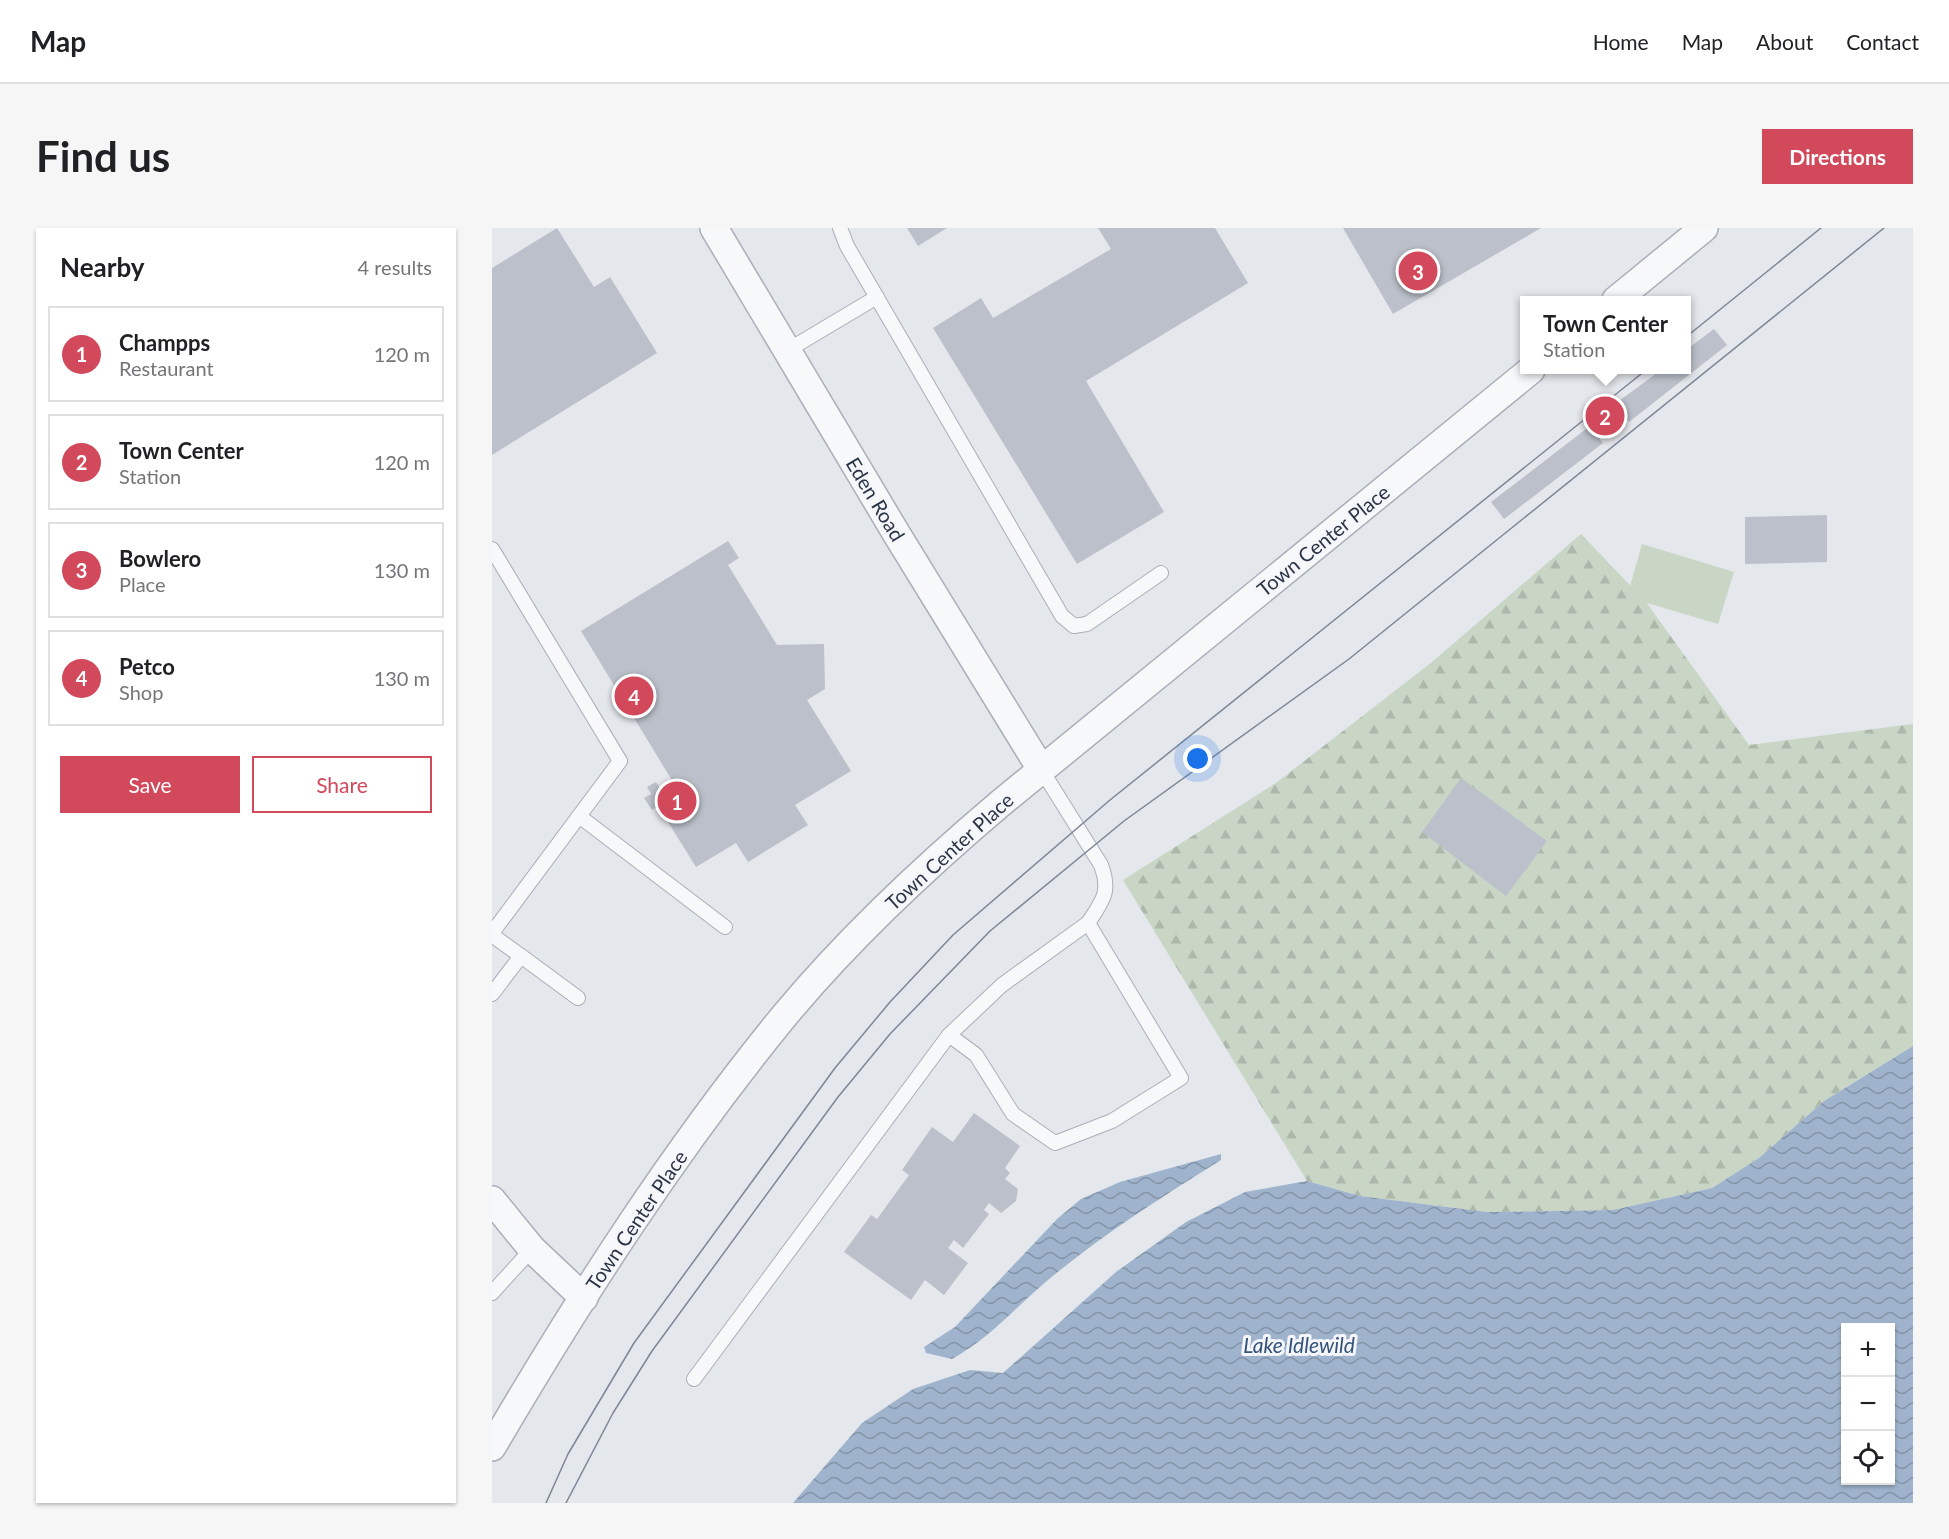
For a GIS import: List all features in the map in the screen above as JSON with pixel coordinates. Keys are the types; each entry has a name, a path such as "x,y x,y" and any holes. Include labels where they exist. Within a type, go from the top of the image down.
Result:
{"street":[{"name":"Eden Road","path":"714,228 896,533 1041,769"},
{"path":"1621,296 1704,228"},
{"name":"Town Center Place","path":"492,1447 584,1298 670,1168 786,1014 854,939 943,852 1041,769 1525,374"},
{"path":"492,1200 532,1249 584,1298"}],"lane":[{"path":"840,228 877,297 1062,616 1074,626 1087,624 1161,573"},
{"path":"788,350 877,297"},
{"path":"492,549 620,761 492,934 578,999"},
{"path":"694,1379 949,1035 1002,985 1088,923 1103,902 1107,882 1101,865 1041,769"},
{"path":"579,816 725,927"},
{"path":"949,1035 976,1055 1013,1114 1055,1143 1113,1120 1181,1078 1088,923"},
{"path":"492,994 521,956"},
{"path":"492,1293 532,1249"}],"green space":[{"path":"1581,534 1646,602 1749,745 1913,724 1913,1046 1824,1101 1759,1158 1712,1188 1613,1210 1487,1212 1360,1196 1307,1181 1123,880 1276,783 1432,662"},
{"path":"1642,544 1734,572 1718,624 1627,597"}],"water":[{"name":"Lake Idlewild","path":"1913,1046 1913,1503 793,1503 862,1423 913,1389 970,1370 1003,1373 1116,1272 1186,1222 1245,1192 1307,1181 1360,1196 1487,1212 1613,1210 1712,1188 1759,1158 1824,1101"},
{"path":"1221,1154 1221,1160 1136,1215 1074,1259 980,1341 952,1359 926,1353 924,1347 955,1327 1057,1219 1081,1199 1120,1182"}],"building":[{"path":"557,228 594,287 610,277 657,353 492,455 492,268"},
{"path":"907,228 947,228 918,246"},
{"path":"1098,228 1215,228 1248,283 1086,381 1164,512 1077,564 933,328 981,298 993,318 1111,249"},
{"path":"1343,228 1541,228 1393,314"},
{"path":"1714,329 1727,345 1691,373 1691,346"},
{"path":"1656,374 1690,374 1629,422 1615,404"},
{"path":"1590,426 1603,443 1504,519 1491,502"},
{"path":"1827,515 1827,562 1745,564 1745,517"},
{"path":"728,541 739,558 728,565 777,645 824,644 825,689 807,700 851,771 795,805 808,825 748,862 736,843 696,867 658,806 652,810 644,798 651,794 647,787 656,782 661,789 673,782 581,631"},
{"path":"1461,778 1547,841 1506,896 1422,832"},
{"path":"974,1113 1020,1146 1005,1168 1010,1173 1005,1179 1018,1189 1016,1201 1001,1213 989,1203 984,1210 989,1214 963,1248 954,1240 948,1248 968,1263 944,1295 925,1280 911,1300 844,1252 871,1215 877,1219 909,1175 902,1170 932,1127 953,1142"}],"tram line":[{"path":"1691,333 1821,228"},
{"path":"566,1503 613,1413 652,1351 838,1097 890,1034 990,931 1124,821 1349,659 1884,228"},
{"path":"546,1503 568,1454 634,1343 835,1068 890,1002 953,935 1110,800 1641,374"}],"place":[{"name":"Bowlero","path":"1418,271"},
{"name":"Town Center","path":"1605,416"},
{"name":"Petco","path":"634,696"},
{"name":"Champps","path":"677,801"}]}
